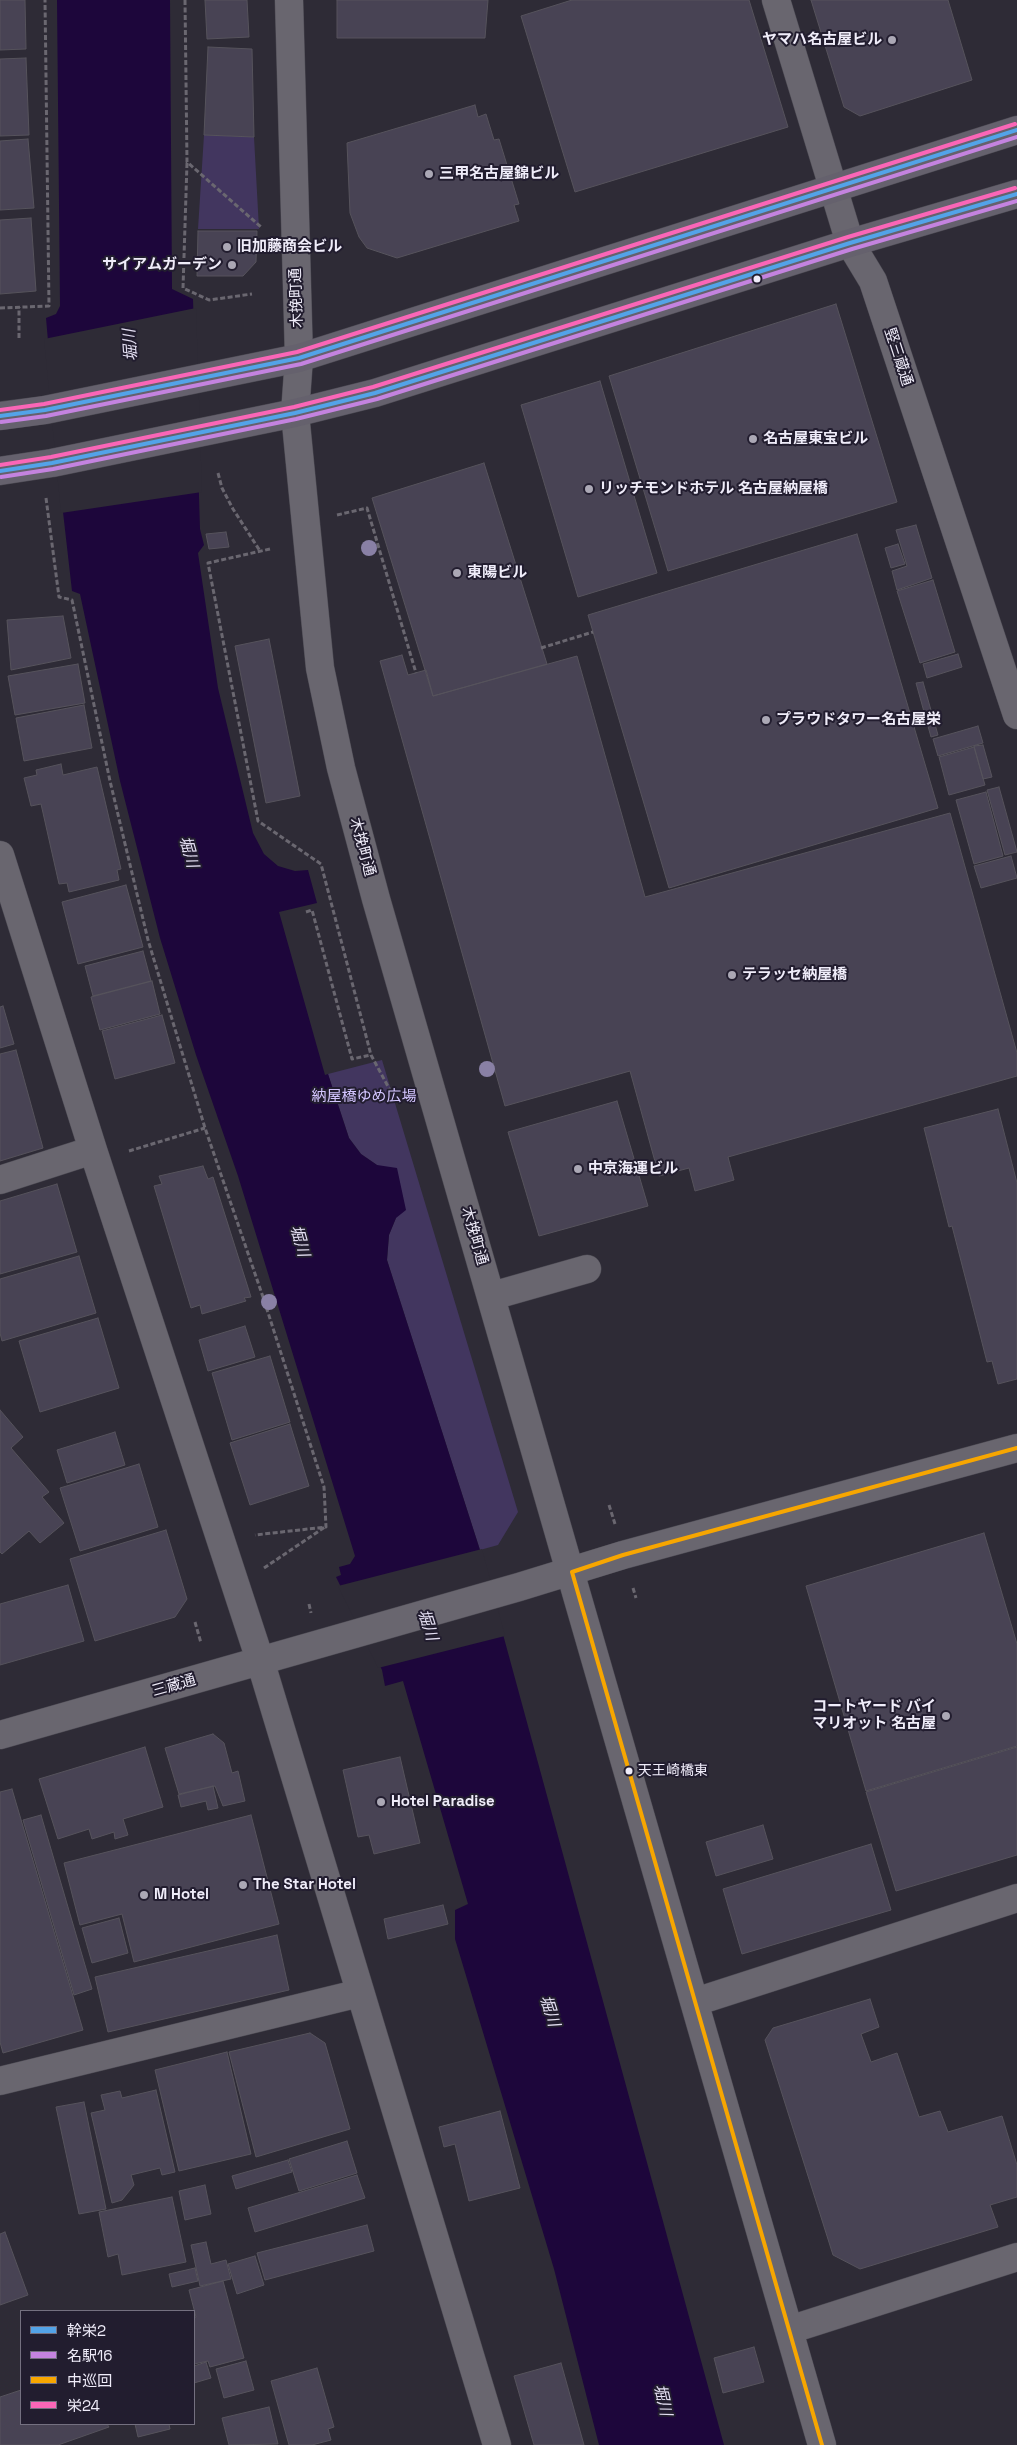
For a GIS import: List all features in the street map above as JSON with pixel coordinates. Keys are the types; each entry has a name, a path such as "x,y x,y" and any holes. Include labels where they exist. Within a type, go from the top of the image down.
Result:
{"main road":[{"path":"0,416 45,410 299,358 1017,130"},
{"path":"0,471 52,463 204,432 295,413 375,393 850,243 1017,194"}],"street":[{"name":"木挽町通","path":"289,0 299,358 295,413 320,668 341,768 376,899 572,1572 822,2445"},
{"name":"竪三蔵通","path":"776,0 850,243 873,281 1017,715"},
{"path":"0,855 93,1150 260,1660 497,2445"},
{"path":"0,1180 93,1150"},
{"path":"492,1296 587,1269"},
{"path":"572,1572 623,1555 1017,1448"},
{"name":"三蔵通","path":"0,1735 572,1572"},
{"path":"695,2002 1017,1898"},
{"path":"0,2081 360,1993"},
{"path":"789,2330 1017,2257"}],"path":[{"path":"0,308 49,306 45,0"},
{"path":"185,0 187,162 183,288 209,300 252,294"},
{"path":"187,162 266,232"},
{"path":"19,308 19,338"},
{"path":"218,473 222,488 233,509 260,551"},
{"path":"46,495 59,597 72,600 110,781 148,940 205,1128 263,1298 324,1487 326,1527"},
{"path":"336,515 367,508 416,673"},
{"path":"270,549 208,563 258,821 321,864 371,1055 391,1092 398,1090"},
{"path":"541,648 593,632"},
{"path":"306,912 312,910 352,1059 371,1055"},
{"path":"126,1152 205,1128"},
{"path":"248,1538 256,1534 326,1527"},
{"path":"262,1569 326,1527"}],"green space":[{"path":"204,135 254,137 259,229 198,229"},
{"name":"納屋橋ゆめ広場","path":"382,1060 518,1512 498,1545 480,1550 387,1260 389,1235 396,1218 377,1165 361,1154 349,1138 328,1074"}],"water":[{"name":"堀川","path":"57,0 170,0 172,289 193,299 200,529 204,545 198,553 218,688 253,833 264,854 278,866 295,871 308,870 317,903 279,912 325,1075 328,1074 349,1138 361,1154 377,1165 397,1168 406,1210 396,1218 389,1235 387,1260 480,1550 724,2445 599,2445 554,2269 455,1939 455,1910 468,1904 403,1681 385,1686 382,1670 336,1577 341,1575 339,1567 350,1564 355,1556 238,1176 196,1055 160,938 120,781 80,594 72,591 63,512 46,318 56,314 60,306"}],"pier":[{"path":"196,308 202,492 61,513 44,339"},
{"path":"482,1549 505,1636 378,1668 338,1586"}],"building":[{"path":"0,0 25,0 26,49 0,50"},
{"path":"205,0 247,0 249,37 207,39"},
{"path":"337,0 488,0 485,38 337,38"},
{"path":"572,0 749,0 788,127 575,192 521,16"},
{"name":"ヤマハ名古屋ビル","path":"811,0 948,0 972,80 860,116 844,107"},
{"path":"208,47 252,49 254,137 204,135"},
{"path":"26,58 29,135 0,136 0,59"},
{"name":"三甲名古屋錦ビル","path":"475,105 478,117 486,114 494,140 499,139 519,204 514,205 519,221 397,258 367,248 359,237 350,213 347,143"},
{"path":"28,139 34,208 0,210 0,141"},
{"path":"31,218 36,291 0,294 0,220"},
{"name":"旧加藤商会ビル","path":"198,231 257,231 256,262 243,276 197,276"},
{"name":"名古屋東宝ビル","path":"836,304 897,502 668,571 609,376"},
{"name":"リッチモンドホテル 名古屋納屋橋","path":"600,381 657,573 578,597 521,405"},
{"name":"東陽ビル","path":"484,463 547,664 433,696 372,498"},
{"path":"916,525 932,578 897,590 892,571 907,566 896,530"},
{"path":"226,532 229,547 209,549 206,534"},
{"name":"プラウドタワー名古屋栄","path":"857,534 938,808 669,888 588,615"},
{"path":"898,544 905,564 891,568 885,548"},
{"path":"933,580 955,652 920,663 897,591"},
{"path":"63,616 71,658 11,670 7,620"},
{"path":"269,639 300,796 266,803 235,646"},
{"path":"958,654 962,667 927,678 923,664"},
{"name":"テラッセ納屋橋","path":"402,655 408,675 426,670 433,696 577,656 645,897 950,813 1017,1053 1017,1076 728,1157 734,1180 695,1191 689,1168 659,1176 630,1071 505,1106 380,661"},
{"path":"78,664 85,703 15,715 8,676"},
{"path":"923,682 938,735 931,737 916,683"},
{"path":"84,705 92,748 24,761 16,718"},
{"path":"978,726 983,743 938,756 933,739"},
{"path":"983,745 992,777 983,779 974,746"},
{"path":"974,747 985,785 949,795 939,757"},
{"path":"61,764 63,775 97,767 121,869 117,870 119,880 69,892 67,883 59,884 41,804 31,806 24,778 37,775 36,770"},
{"path":"999,787 1017,852 1005,855 987,790"},
{"path":"986,792 1003,856 974,864 956,800"},
{"path":"1011,856 1017,878 981,888 974,866"},
{"path":"126,885 143,947 78,964 62,902"},
{"path":"143,951 151,981 93,996 85,966"},
{"path":"152,981 160,1014 100,1030 91,997"},
{"path":"3,1006 14,1044 0,1048 0,1007"},
{"path":"162,1015 175,1063 115,1079 102,1031"},
{"path":"16,1050 43,1148 0,1161 0,1054"},
{"name":"中京海運ビル","path":"617,1101 648,1206 539,1236 508,1132"},
{"path":"998,1109 1017,1183 1017,1379 998,1384 992,1361 987,1362 952,1226 949,1227 924,1128"},
{"path":"203,1166 208,1179 213,1177 251,1297 244,1298 246,1301 202,1314 200,1305 191,1308 154,1186 162,1184 159,1176"},
{"path":"57,1184 77,1252 0,1274 0,1201"},
{"path":"79,1256 96,1313 2,1341 0,1333 0,1279"},
{"path":"98,1318 119,1388 40,1412 19,1341"},
{"path":"245,1326 255,1357 208,1371 199,1340"},
{"path":"270,1356 290,1422 232,1440 212,1373"},
{"path":"0,1410 23,1437 11,1448 49,1492 42,1497 64,1523 40,1543 29,1531 2,1554 0,1552"},
{"path":"290,1424 309,1486 250,1505 230,1443"},
{"path":"115,1432 125,1465 67,1483 57,1450"},
{"path":"139,1464 158,1527 80,1551 60,1488"},
{"path":"166,1530 187,1599 175,1617 95,1641 70,1559"},
{"path":"984,1533 1017,1644 1017,1746 866,1791 806,1586"},
{"path":"68,1585 84,1641 0,1665 0,1604"},
{"path":"213,1734 224,1743 232,1773 238,1771 245,1801 223,1806 215,1786 179,1794 165,1748"},
{"path":"145,1747 163,1807 123,1819 128,1835 115,1839 114,1832 92,1839 89,1829 58,1839 39,1779"},
{"path":"1017,1747 1017,1855 896,1891 866,1792"},
{"name":"Hotel Paradise","path":"400,1757 420,1843 374,1854 369,1835 358,1837 343,1770"},
{"path":"213,1786 218,1808 208,1810 206,1801 181,1807 178,1795"},
{"path":"12,1789 83,2030 3,2053 0,2042 0,1792"},
{"path":"41,1815 92,1989 74,1995 23,1820"},
{"path":"251,1815 279,1924 134,1962 122,1914 80,1925 64,1863"},
{"path":"763,1825 773,1859 716,1876 706,1842"},
{"path":"871,1844 891,1910 742,1954 723,1889"},
{"path":"443,1905 448,1924 388,1939 384,1919"},
{"path":"119,1918 128,1953 92,1963 82,1928"},
{"path":"277,1935 289,1990 108,2032 95,1977"},
{"path":"870,1999 879,2027 861,2034 871,2062 897,2053 919,2117 940,2111 948,2132 1002,2116 1017,2165 1017,2197 990,2205 998,2227 860,2269 833,2255 765,2040 773,2028"},
{"path":"310,2033 325,2043 350,2129 256,2157 229,2052"},
{"path":"227,2052 251,2154 179,2171 155,2070"},
{"path":"156,2090 175,2172 162,2175 160,2168 131,2175 134,2185 122,2200 112,2203 91,2113 105,2110 101,2095 120,2091 122,2098"},
{"path":"84,2102 106,2209 79,2214 56,2107"},
{"path":"500,2111 520,2188 469,2201 455,2144 444,2147 439,2127"},
{"path":"347,2141 357,2173 299,2191 289,2159"},
{"path":"288,2160 292,2172 236,2189 232,2176"},
{"path":"357,2175 365,2198 255,2232 248,2208"},
{"path":"205,2185 211,2214 185,2220 179,2191"},
{"path":"172,2197 186,2262 122,2275 118,2254 108,2257 99,2212"},
{"path":"367,2225 374,2251 265,2280 257,2253"},
{"path":"5,2232 28,2295 0,2305 0,2234"},
{"path":"206,2242 211,2264 226,2260 231,2279 200,2286 191,2245"},
{"path":"255,2256 264,2285 237,2294 228,2264"},
{"path":"195,2268 198,2281 172,2287 169,2274"},
{"path":"223,2281 244,2358 210,2367 208,2361 195,2364 196,2317 189,2290"},
{"path":"754,2347 764,2382 723,2393 714,2358"},
{"path":"246,2361 254,2390 224,2398 216,2369"},
{"path":"206,2362 211,2378 195,2383 195,2366"},
{"path":"561,2363 584,2445 534,2445 514,2376"},
{"path":"317,2368 334,2427 328,2429 331,2440 312,2445 289,2445 271,2381"},
{"path":"20,2390 20,2425 108,2425 109,2427 58,2445 0,2445 0,2397"},
{"path":"269,2407 278,2444 229,2445 222,2418"},
{"path":"135,2425 169,2425 170,2429 138,2437"}],"transit line":[{"name":"栄24","path":"0,410 44,404 297,352 1015,124"},
{"name":"幹栄2","path":"0,416 45,410 299,358 1017,130"},
{"name":"名駅16","path":"1,422 46,416 301,364 1017,137"},
{"name":"栄24","path":"0,465 51,457 294,407 373,387 848,237 1015,188"},
{"name":"幹栄2","path":"0,471 52,463 295,413 375,393 850,243 1017,194"},
{"name":"名駅16","path":"1,477 53,469 296,419 377,399 852,249 1017,201"},
{"name":"中巡回","path":"572,1572 623,1555 1017,1448"},
{"name":"中巡回","path":"572,1572 822,2445"}],"place":[{"name":"ヤマハ名古屋ビル","path":"892,40"},
{"name":"三甲名古屋錦ビル","path":"429,174"},
{"name":"旧加藤商会ビル","path":"227,247"},
{"name":"サイアムガーデン","path":"232,265"},
{"name":"名古屋東宝ビル","path":"753,439"},
{"name":"リッチモンドホテル 名古屋納屋橋","path":"589,489"},
{"name":"東陽ビル","path":"457,573"},
{"name":"プラウドタワー名古屋栄","path":"766,720"},
{"name":"テラッセ納屋橋","path":"732,975"},
{"name":"中京海運ビル","path":"578,1169"},
{"name":"コートヤード バイ マリオット 名古屋","path":"946,1716"},
{"name":"天王崎橋東","path":"629,1771"},
{"name":"Hotel Paradise","path":"381,1802"},
{"name":"The Star Hotel","path":"243,1885"},
{"name":"M Hotel","path":"144,1895"}]}
